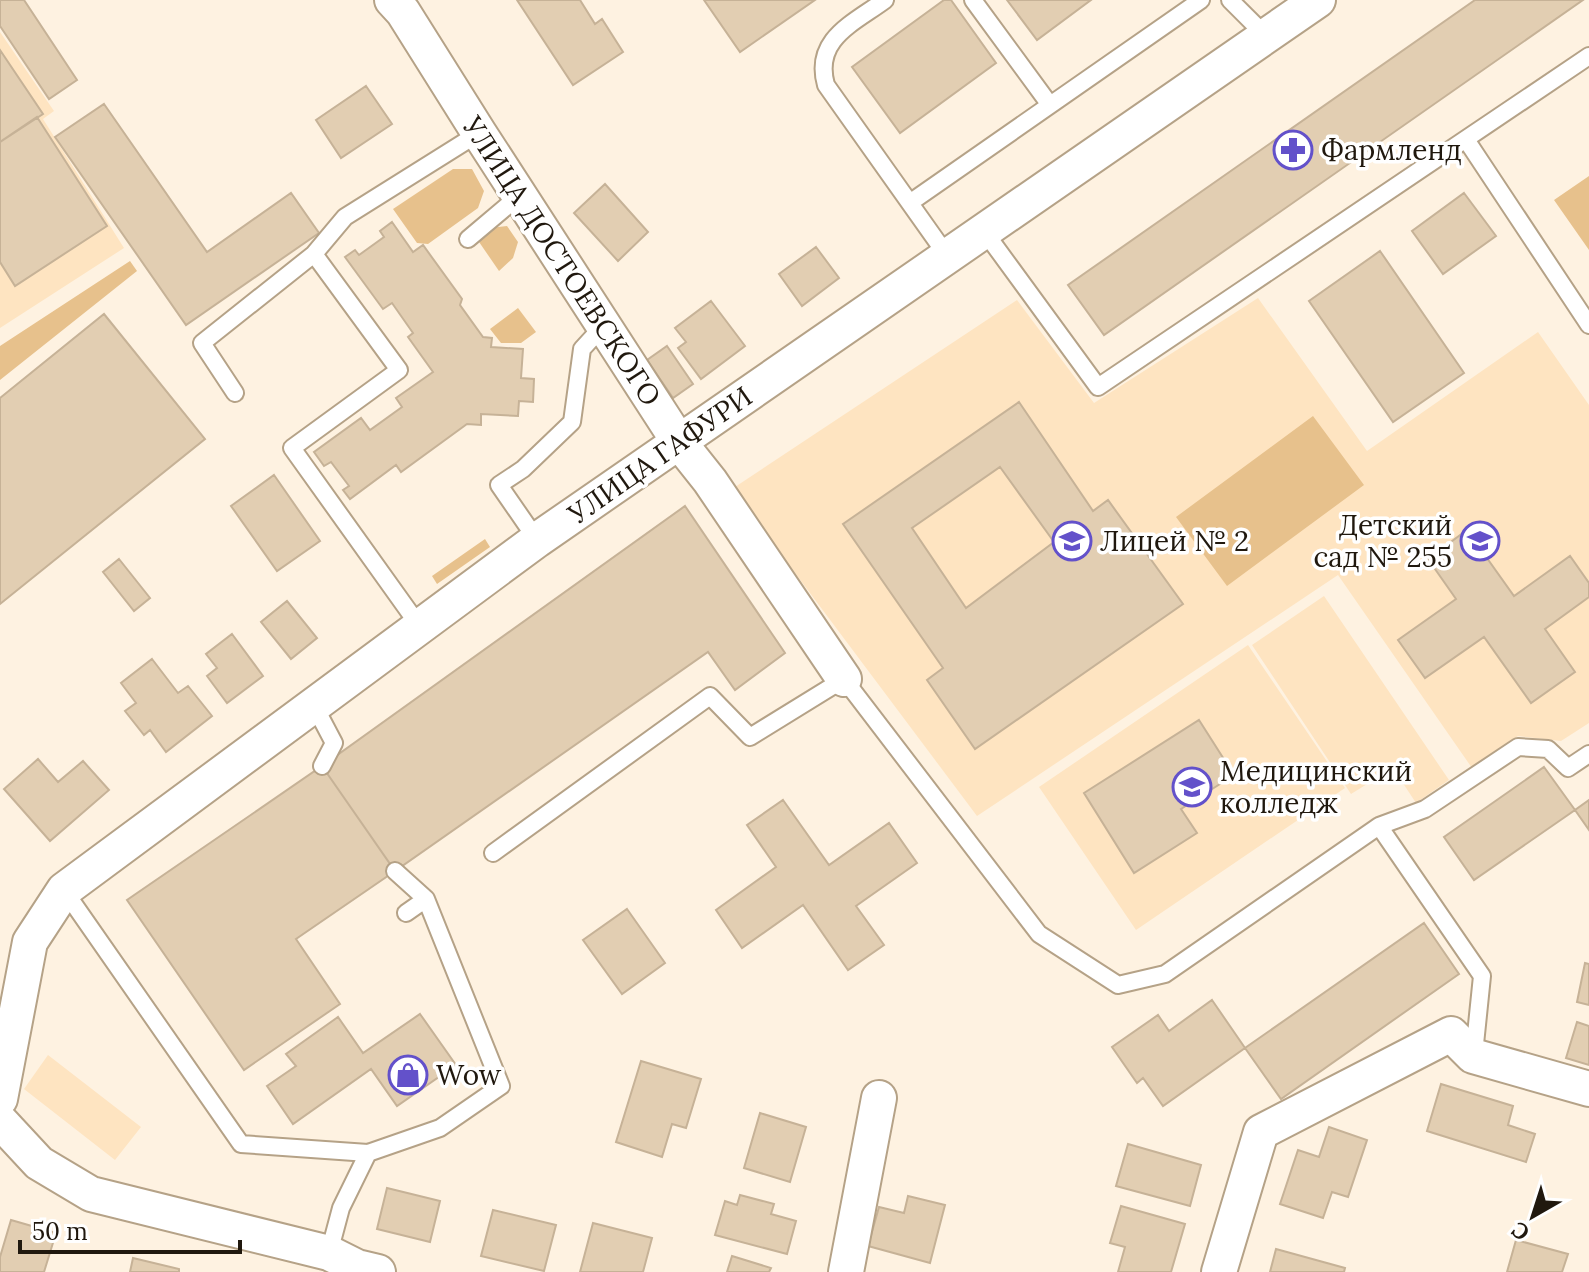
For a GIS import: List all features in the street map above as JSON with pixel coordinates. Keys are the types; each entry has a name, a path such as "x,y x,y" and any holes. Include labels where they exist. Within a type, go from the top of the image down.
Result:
{"street":[{"name":"УЛИЦА ДОСТОЕВСКОГО","path":"392,0 403,12 679,442 710,481 844,679"},
{"name":"УЛИЦА ГАФУРИ","path":"0,1099 30,942 64,890 537,540 1318,0"},
{"path":"1219,1272 1261,1132 1451,1034 1473,1056 1589,1089"},
{"path":"846,1272 879,1098"},
{"path":"0,1121 39,1163 91,1194 355,1266"}],"lane":[{"path":"885,0 834,38 826,48 822,61 823,74 826,85 948,257"},
{"path":"973,0 1050,105"},
{"path":"911,202 1201,0"},
{"path":"1230,0 1266,36"},
{"path":"984,231 1098,387 1589,56"},
{"path":"235,393 202,343 314,254 345,217 479,133"},
{"path":"1467,141 1589,325"},
{"path":"468,239 519,196"},
{"path":"314,254 399,370 292,448 420,627"},
{"path":"537,540 499,485 523,469 572,422 582,349 604,325"},
{"path":"493,853 710,696 750,737 844,679 1039,934 1118,985 1165,974 1379,826 1425,809 1518,747 1548,749 1568,768 1589,754"},
{"path":"314,705 334,743 322,766"},
{"path":"1379,826 1482,976 1473,1056"},
{"path":"64,890 241,1144 368,1153 440,1128 501,1086 426,899 395,871"},
{"path":"406,913 426,899"},
{"path":"355,1266 341,1208 368,1153"}],"shaded area":[{"path":"0,32 54,111 43,119 124,248 0,328"},
{"path":"453,169 472,169 484,191 478,208 428,244 417,243 393,209"},
{"path":"1589,176 1589,250 1554,200"},
{"path":"507,226 518,242 513,258 499,271 477,239 490,228"},
{"path":"130,261 137,271 0,380 0,346"},
{"name":"Лицей № 2","path":"1258,298 1367,451 1538,332 1589,405 1589,723 1561,741 1518,736 1472,768 1338,575 977,816 732,489 1017,300 1094,403"},
{"path":"518,308 536,332 521,343 501,343 490,329"},
{"path":"1313,416 1364,485 1227,586 1176,517"},
{"path":"485,539 490,547 437,584 432,576"},
{"path":"1324,596 1449,780 1416,803 1393,768 1351,794 1252,645"},
{"name":"Медицинский колледж","path":"1248,645 1345,788 1136,930 1039,787"},
{"path":"48,1055 141,1127 115,1160 24,1089"}],"building":[{"path":"0,0 24,0 77,80 49,99 0,26"},
{"path":"517,0 580,0 595,24 602,19 623,52 573,85"},
{"path":"704,0 815,0 740,52"},
{"path":"944,0 951,0 996,63 900,133 852,67"},
{"path":"1007,0 1091,0 1037,40"},
{"path":"1475,0 1583,0 1104,335 1068,285"},
{"path":"0,50 43,114 0,142"},
{"path":"366,86 392,124 341,158 316,120"},
{"path":"104,104 207,252 291,193 319,233 186,325 55,137"},
{"path":"37,117 107,226 15,286 0,262 0,142"},
{"path":"605,184 648,232 618,261 574,213"},
{"path":"1464,193 1496,236 1443,274 1412,231"},
{"path":"392,222 413,252 423,245 462,299 460,305 483,337 492,338 491,347 523,349 521,378 534,379 533,402 519,401 518,416 481,414 481,425 467,424 401,472 396,465 350,499 343,490 349,486 331,462 324,466 314,452 361,418 370,430 402,407 396,398 433,372 408,337 413,333 392,303 383,309 345,257 355,250 359,255 384,237 380,231"},
{"path":"816,247 839,278 802,306 779,274"},
{"path":"1380,251 1464,373 1393,422 1309,301"},
{"path":"711,301 745,346 701,379 678,348 686,342 675,328"},
{"path":"104,314 205,439 0,604 0,398"},
{"path":"667,346 693,384 673,398 647,360"},
{"path":"1019,402 1093,511 1108,500 1183,604 975,749 927,680 943,668 843,524","holes":["1000,467 1054,542 966,608 912,528"]},
{"path":"274,475 320,541 277,571 231,506"},
{"path":"685,506 785,653 735,690 708,652 395,871 322,766"},
{"path":"1467,530 1514,596 1570,556 1589,583 1589,597 1545,629 1575,672 1531,703 1484,637 1425,678 1398,640 1456,599 1428,559"},
{"path":"119,559 150,598 134,611 103,572"},
{"path":"287,601 317,638 291,659 261,622"},
{"path":"232,634 263,676 227,703 207,676 217,668 206,654"},
{"path":"152,659 178,693 188,686 212,716 166,752 150,730 144,735 125,711 136,703 121,683"},
{"path":"1199,720 1234,775 1181,809 1197,833 1134,873 1084,793"},
{"path":"38,759 58,782 83,761 109,790 50,841 4,789"},
{"path":"322,766 395,871 296,939 340,1004 244,1070 127,900"},
{"path":"1544,767 1575,810 1474,880 1444,837"},
{"path":"783,800 829,865 889,823 917,863 856,906 884,945 848,970 803,905 742,948 716,910 776,867 747,825"},
{"path":"1589,800 1589,830 1575,810"},
{"path":"627,909 665,963 622,994 583,940"},
{"path":"1424,923 1459,974 1281,1099 1245,1048"},
{"path":"1585,963 1589,964 1589,1005 1577,1002"},
{"path":"1212,1000 1245,1048 1163,1106 1143,1078 1137,1083 1112,1047 1158,1015 1169,1031"},
{"path":"420,1014 456,1065 397,1106 371,1069 293,1124 267,1086 296,1066 286,1054 338,1017 363,1053"},
{"path":"1577,1022 1589,1026 1589,1065 1566,1058"},
{"path":"641,1061 701,1079 686,1128 672,1124 662,1157 616,1142"},
{"path":"1441,1084 1513,1106 1508,1125 1535,1134 1526,1162 1427,1131"},
{"path":"760,1113 806,1127 790,1182 744,1168"},
{"path":"1329,1127 1367,1140 1348,1197 1332,1192 1323,1218 1280,1204 1298,1150 1319,1157"},
{"path":"1128,1144 1201,1165 1190,1206 1116,1186"},
{"path":"387,1188 440,1201 430,1242 377,1229"},
{"path":"740,1195 774,1204 771,1214 796,1221 787,1254 715,1235 725,1201 737,1205"},
{"path":"908,1196 945,1205 930,1263 868,1246 879,1207 904,1213"},
{"path":"1121,1206 1185,1224 1171,1272 1118,1272 1125,1247 1110,1243"},
{"path":"493,1210 556,1225 544,1271 481,1256"},
{"path":"11,1220 56,1233 44,1272 0,1272 0,1257"},
{"path":"593,1223 652,1238 643,1272 580,1272"},
{"path":"1516,1240 1568,1254 1562,1272 1507,1272"},
{"path":"1276,1249 1345,1268 1344,1272 1270,1272"},
{"path":"732,1256 771,1268 769,1272 727,1272"},
{"path":"133,1258 179,1269 179,1272 130,1272"}],"place":[{"name":"Фармленд","path":"1293,150"},
{"name":"Лицей № 2","path":"1072,541"},
{"name":"Детский сад № 255","path":"1480,541"},
{"name":"Медицинский колледж","path":"1192,787"},
{"name":"Wow","path":"408,1075"}]}
